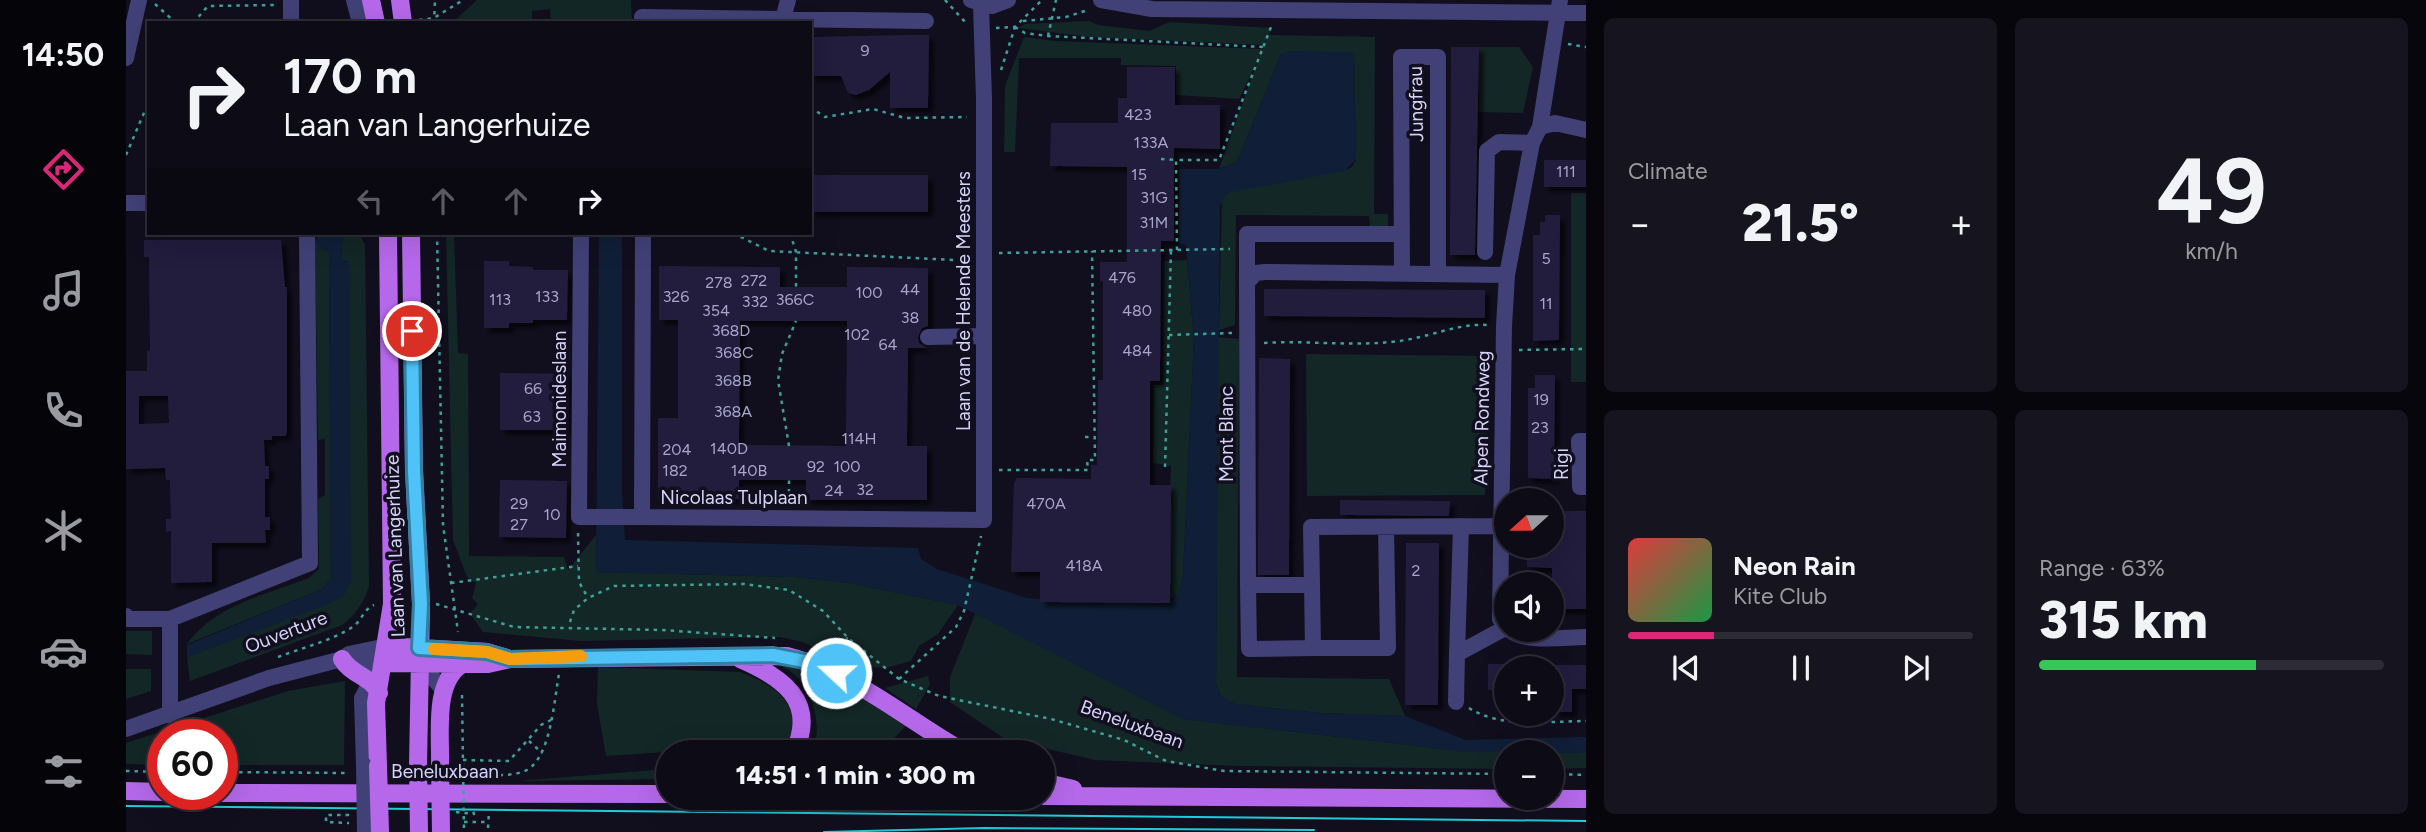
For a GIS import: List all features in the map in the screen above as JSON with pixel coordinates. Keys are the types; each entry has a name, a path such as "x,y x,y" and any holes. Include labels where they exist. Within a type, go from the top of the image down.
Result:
{"main road":[{"path":"371,0 376,21"},
{"path":"400,0 403,21"},
{"name":"Laan van Langerhuize","path":"380,832 371,766 375,687 386,654 392,604 388,235"},
{"name":"Laan van Langerhuize","path":"411,235 414,471 421,604 419,832"},
{"path":"386,654 419,656 487,652 510,659"},
{"path":"419,656 461,665 488,664 510,659 596,656 787,656 819,664 854,681 945,740"},
{"path":"737,658 775,677 797,700 801,715 797,740"},
{"path":"342,659 348,670 375,687"},
{"path":"441,832 443,689 449,675 461,665"},
{"path":"1055,785 1104,796"},
{"path":"126,791 147,792"},
{"name":"Beneluxbaan","path":"238,793 656,793"},
{"path":"1055,796 1586,799"}],"street":[{"path":"126,58 139,0"},
{"path":"354,0 359,21"},
{"path":"642,0 642,20 926,22"},
{"path":"783,19 788,0"},
{"path":"976,3 992,6 1008,0"},
{"path":"1106,1 1152,9 1277,11 1560,6 1586,13"},
{"path":"291,2 291,21"},
{"name":"Laan van de Helende Meesters","path":"976,3 984,29 984,520"},
{"name":"Alpen Rondweg","path":"1502,488 1507,275 1532,143 1540,127 1560,6"},
{"name":"Jungfrau","path":"1402,273 1401,57 1438,57 1438,274"},
{"path":"1540,127 1555,124 1586,130"},
{"path":"1485,253 1487,151 1499,142 1532,143"},
{"path":"126,203 147,203"},
{"name":"Mont Blanc","path":"1387,527 1388,648 1249,649 1247,233 1401,234"},
{"path":"126,616 126,619 170,619 310,563 307,235"},
{"name":"Maimonideslaan","path":"581,235 586,517"},
{"name":"Nicolaas Tulplaan","path":"643,235 635,518 984,520"},
{"path":"1247,282 1256,273 1265,272 1507,275"},
{"path":"928,337 984,337"},
{"name":"Rigi","path":"1586,441 1579,441 1580,487 1586,487"},
{"path":"586,517 635,518"},
{"path":"1456,702 1461,526"},
{"path":"1312,648 1311,527 1494,526"},
{"path":"1248,585 1312,585"},
{"path":"170,619 170,715"},
{"path":"1457,654 1494,634"},
{"path":"1564,637 1586,637"},
{"name":"Ouverture","path":"126,729 269,678 342,659 354,663 386,654"},
{"path":"419,656 443,689"},
{"path":"359,827 371,766"}],"path":[{"path":"150,0 174,21"},
{"path":"434,20 436,0"},
{"path":"434,20 463,0"},
{"path":"945,0 965,23 984,29"},
{"path":"984,83 998,78 1015,27 1042,0"},
{"path":"1048,36 1056,0"},
{"path":"1023,21 1066,17 1106,1"},
{"path":"195,21 208,6 291,2"},
{"path":"1161,159 1219,160 1277,11"},
{"path":"1015,27 1025,33 1048,36 1263,47"},
{"path":"126,155 147,106"},
{"path":"812,108 825,117 873,109 905,118 984,117"},
{"path":"1176,160 1177,250"},
{"path":"437,235 443,525 456,608"},
{"path":"737,235 769,251 955,260 982,253 1224,249"},
{"path":"791,235 796,252 796,287"},
{"path":"1165,467 1171,250"},
{"path":"984,471 1088,470 1087,460 1095,460 1092,251"},
{"path":"789,446 778,380 782,354 796,321"},
{"path":"1247,344 1306,340 1363,344 1427,337 1469,324 1504,326"},
{"path":"1169,335 1216,334"},
{"path":"1504,351 1586,349"},
{"path":"1085,437 1095,437"},
{"path":"789,480 789,518"},
{"path":"570,622 573,610 588,598 579,582 578,566 586,517"},
{"path":"899,679 956,627 964,611 975,571 984,520"},
{"path":"451,583 578,566"},
{"name":"Beneluxbaan","path":"588,598 614,586 744,584 789,590 823,611 848,638 899,679 939,696 1052,719 1124,740 1166,761 1191,767 1224,771 1494,774"},
{"name":"Ouverture","path":"274,659 357,625 369,607 392,604"},
{"path":"421,604 441,604 514,627 750,634 785,641"},
{"path":"815,648 825,650 848,638"},
{"path":"464,832 463,763 509,761 541,725 551,720 559,673"},
{"path":"1456,702 1483,718 1586,721"},
{"path":"528,740 542,753"},
{"path":"126,771 147,772"},
{"path":"1564,774 1586,775"},
{"path":"464,812 474,814 473,811"},
{"path":"488,828 489,811"},
{"path":"345,815 326,815 326,822 359,827"},
{"path":"464,822 488,822"}],"green space":[{"path":"477,0 631,0 632,21 551,21 550,9 532,11 532,21 454,21"},
{"path":"1089,21 1098,25 1149,31 1170,22 1272,28 1269,35 1375,37 1374,214 1388,214 1388,227 1370,227 1369,216 1236,215 1235,325 1219,330 1222,198 1246,186 1322,175 1352,167 1356,160 1354,53 1281,54 1237,162 1219,169 1258,60 1239,99 1176,95 1176,66 1121,65 1121,58 1019,58 1015,152 1004,152 1005,86 1024,37 1054,41 1263,49 1265,45 1089,37 1019,28 1025,24"},
{"path":"1479,47 1519,47 1533,67 1523,113 1479,112"},
{"path":"1571,193 1586,193 1586,382 1571,382"},
{"path":"343,235 360,235 365,245 367,592 355,613 342,625 190,681 187,657 343,597 348,262 341,260"},
{"path":"446,235 454,235 458,353 468,354 469,556 564,557 568,570 596,535 596,572 795,577 849,583 958,605 938,634 919,646 911,661 889,667 852,668 803,642 780,637 581,641 483,632 470,614 478,604 472,598 476,583 467,577 453,540"},
{"path":"315,241 329,251 331,579 322,589 187,644 198,631 226,610 309,578 319,569 318,499 325,495 325,439 318,440"},
{"path":"1187,260 1194,339 1183,575 1179,594 1167,601 1171,466 1153,463 1154,385 1163,385 1164,261"},
{"path":"1218,337 1239,339 1237,677 1389,679 1405,716 1320,713 1234,704 1221,696 1216,683"},
{"path":"1306,354 1490,356 1485,495 1307,496"},
{"path":"976,612 1183,719 1469,752 1494,752 1494,769 1239,766 1095,760 1055,751 1055,740 1005,739 950,702 950,677"},
{"path":"126,631 152,631 152,655 126,654"},
{"path":"772,665 791,666 826,677 860,694 907,725 892,740 815,740 816,722 810,695 794,674"},
{"path":"598,667 740,672 776,691 784,700 793,721 792,733 790,740 656,740 656,753 606,756 597,704"},
{"path":"126,669 151,669 151,691 126,699"},
{"path":"928,676 930,684 916,709 885,688"},
{"path":"345,681 344,765 238,765 238,719 201,719 288,691"},
{"path":"147,736 147,765 126,764 126,743"},
{"path":"1564,753 1586,753 1586,768 1564,769"},
{"path":"656,770 656,779 516,781"}],"water":[{"path":"1291,51 1354,52 1356,160 1344,171 1227,193 1220,206 1216,683 1221,696 1234,704 1320,713 1405,716 1466,740 1586,737 1586,753 1564,753 1564,740 1494,740 1494,752 1469,752 1183,719 958,605 849,583 795,577 596,572 599,235 622,235 622,494 625,540 918,548 921,559 937,569 1027,598 1060,601 1171,600 1179,593 1183,575 1194,339 1186,245 1179,244 1179,169 1219,169 1237,162 1281,54"},
{"path":"319,235 343,235 341,260 349,263 351,582 343,597 329,604 187,657 187,645 322,589 331,579 329,252 321,249 315,241"}],"building":[{"path":"929,35 928,108 890,108 890,72 869,90 856,95 848,93 841,76 812,76 812,37"},
{"path":"1451,47 1479,47 1475,255 1450,255"},
{"path":"1127,67 1175,67 1175,105 1220,105 1220,149 1174,148 1174,241 1161,241 1160,381 1150,381 1150,485 1171,485 1170,603 1040,602 1040,572 1011,572 1014,483 1017,478 1091,479 1091,465 1097,465 1098,380 1103,380 1103,281 1100,281 1100,262 1127,262 1127,167 1050,166 1051,123 1118,123 1118,98 1127,98"},
{"path":"1544,160 1586,160 1586,187 1544,187"},
{"path":"812,175 928,175 928,212 812,212"},
{"path":"1545,215 1560,215 1559,340 1533,341 1533,235 1540,235 1540,222 1545,222"},
{"path":"144,240 281,240 287,287 287,430 286,436 272,436 272,440 264,440 265,466 269,466 269,479 265,479 265,517 270,517 270,530 265,530 266,543 212,543 212,582 171,583 171,531 166,532 166,519 171,519 170,480 166,480 165,468 126,469 126,371 147,371 147,351 150,351 149,257 144,257","holes":["139,396 168,396 169,423 139,424"]},
{"path":"484,261 509,261 509,266 533,267 533,270 568,270 567,320 533,320 533,323 509,323 509,328 484,328"},
{"path":"659,266 780,267 780,287 847,287 847,267 928,268 928,326 922,328 918,337 919,343 927,348 908,348 907,446 927,446 927,500 806,500 806,480 739,480 739,499 658,499 658,418 678,418 678,320 659,320","holes":["740,321 847,321 846,446 739,445"]},
{"path":"1264,289 1485,290 1485,318 1264,316"},
{"path":"1259,358 1290,359 1289,575 1258,575"},
{"path":"500,373 567,374 567,430 500,430"},
{"path":"1535,375 1555,375 1554,479 1528,478 1528,388 1535,388"},
{"path":"500,480 567,481 566,538 499,537"},
{"path":"1340,500 1450,501 1449,516 1340,515"},
{"path":"1564,511 1586,511 1586,609 1564,609 1564,572 1552,572 1552,568 1527,567 1527,558 1564,558"},
{"path":"1406,543 1439,543 1438,705 1405,705"},
{"path":"1488,664 1494,664 1494,690 1488,690"},
{"path":"1564,665 1586,665 1586,689 1572,689 1572,712 1564,712"}],"tram line":[{"path":"126,806 1586,821"},
{"path":"824,832 984,828 1314,830"}],"slow traffic":[{"path":"434,649 487,652 510,659 581,656"}],"route":[{"path":"412,331 414,471 421,604 419,648 487,652 510,659 596,656 737,658 773,655 819,664 836,673"}]}
